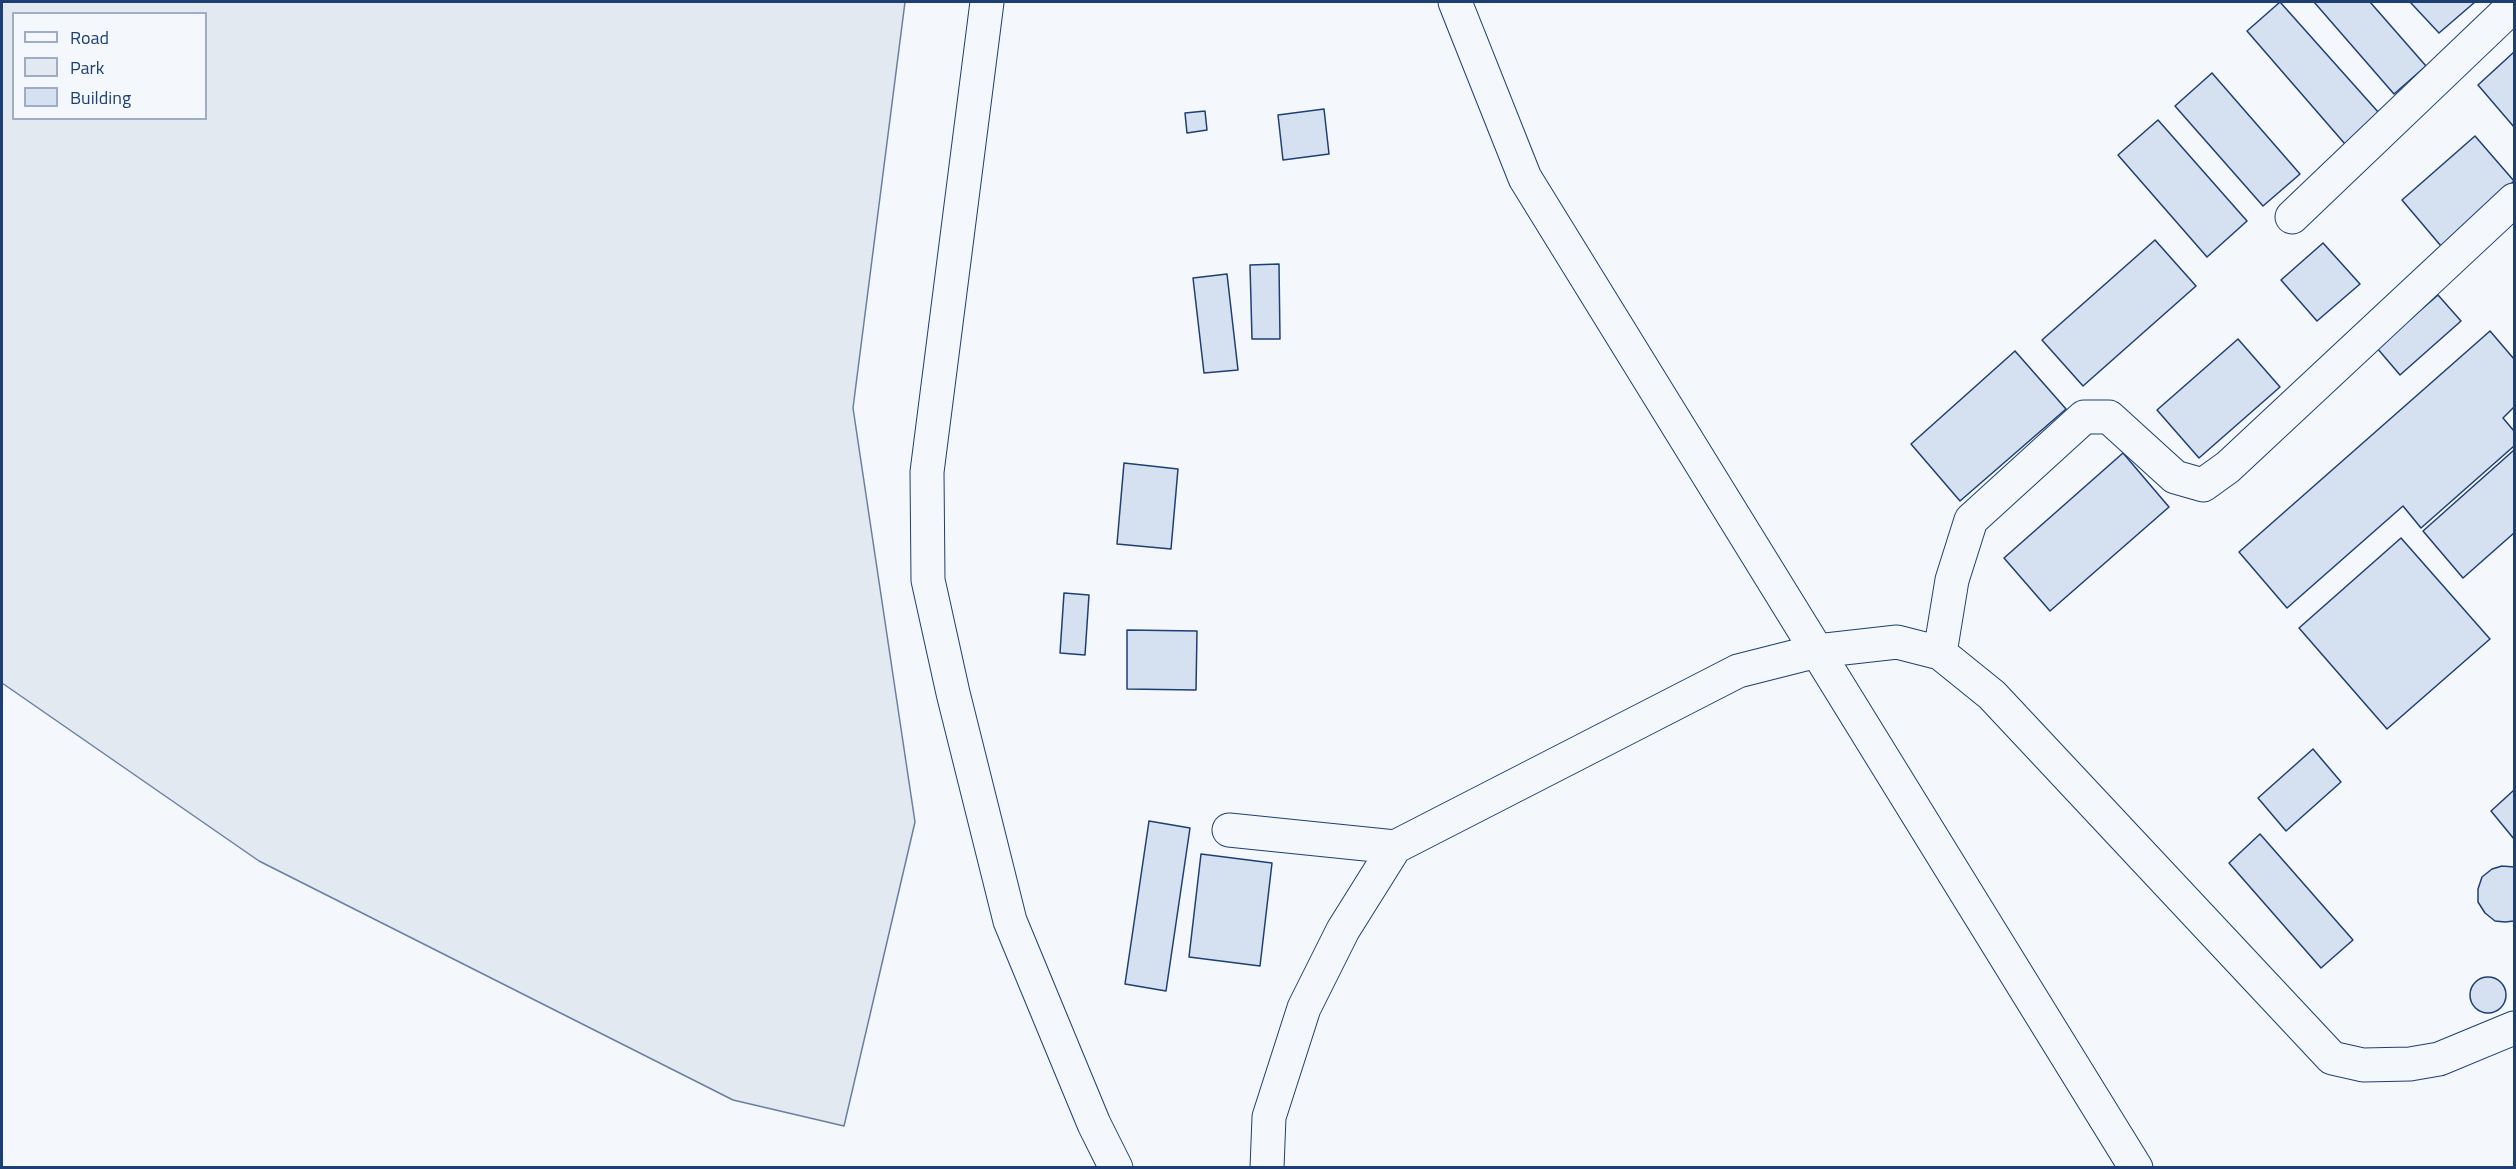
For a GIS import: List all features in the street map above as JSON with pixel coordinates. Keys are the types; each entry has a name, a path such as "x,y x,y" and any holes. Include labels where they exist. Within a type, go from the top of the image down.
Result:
{"street":[{"path":"987,2 927,472 928,580 953,693 1010,921 1094,1124 1116,1167"},
{"path":"1455,2 1525,178 2136,1167"},
{"path":"2292,217 2514,5"},
{"path":"1940,653 1952,580 1971,520 2084,417 2109,417 2175,477 2203,485 2228,467 2514,200"},
{"path":"1267,1167 1269,1118 1304,1008 1343,930 1395,847 1738,671 1817,651 1897,642 1940,653 1992,695 2332,1058 2363,1065 2410,1064 2439,1059 2514,1028"},
{"path":"1229,830 1395,847"}],"green space":[{"path":"2,2 905,2 853,408 915,822 844,1126 733,1100 259,861 2,683"}],"building":[{"path":"2280,2 2379,113 2345,144 2247,31"},
{"path":"2314,2 2370,2 2426,66 2394,94"},
{"path":"2410,2 2475,2 2439,33"},
{"path":"2514,52 2514,127 2478,85"},
{"path":"2212,73 2300,174 2263,206 2175,106"},
{"path":"1324,109 1329,154 1283,160 1278,115"},
{"path":"1205,111 1207,130 1187,133 1185,113"},
{"path":"2158,120 2247,221 2207,257 2118,155"},
{"path":"2475,136 2514,181 2441,246 2402,200"},
{"path":"2155,240 2196,286 2083,386 2042,340"},
{"path":"2323,243 2360,284 2317,321 2281,280"},
{"path":"1279,264 1280,339 1252,339 1250,265"},
{"path":"1227,274 1238,370 1204,373 1193,278"},
{"path":"2438,295 2461,321 2400,375 2377,348"},
{"path":"2490,331 2514,359 2514,407 2503,418 2514,431 2514,446 2421,528 2403,506 2287,608 2239,552"},
{"path":"2238,339 2280,387 2199,458 2157,410"},
{"path":"2015,351 2066,409 1960,501 1911,444"},
{"path":"2514,450 2514,533 2463,578 2423,531"},
{"path":"2123,453 2169,507 2050,611 2004,558"},
{"path":"1124,463 1178,469 1171,549 1117,544"},
{"path":"2401,538 2490,639 2387,729 2299,628"},
{"path":"1064,593 1089,595 1085,655 1060,653"},
{"path":"1127,630 1197,631 1196,690 1127,689"},
{"path":"2313,749 2341,782 2286,831 2258,798"},
{"path":"2514,790 2514,839 2491,811"},
{"path":"1149,821 1190,828 1166,991 1125,984"},
{"path":"2260,834 2353,940 2321,968 2229,863"},
{"path":"1201,854 1272,863 1260,966 1189,957"},
{"path":"2502,866 2514,867 2514,921 2495,921 2485,913 2478,902 2478,889 2482,877 2492,869"},
{"path":"2488,977 2501,982 2506,995 2501,1008 2488,1013 2475,1008 2470,995 2475,982"}]}
